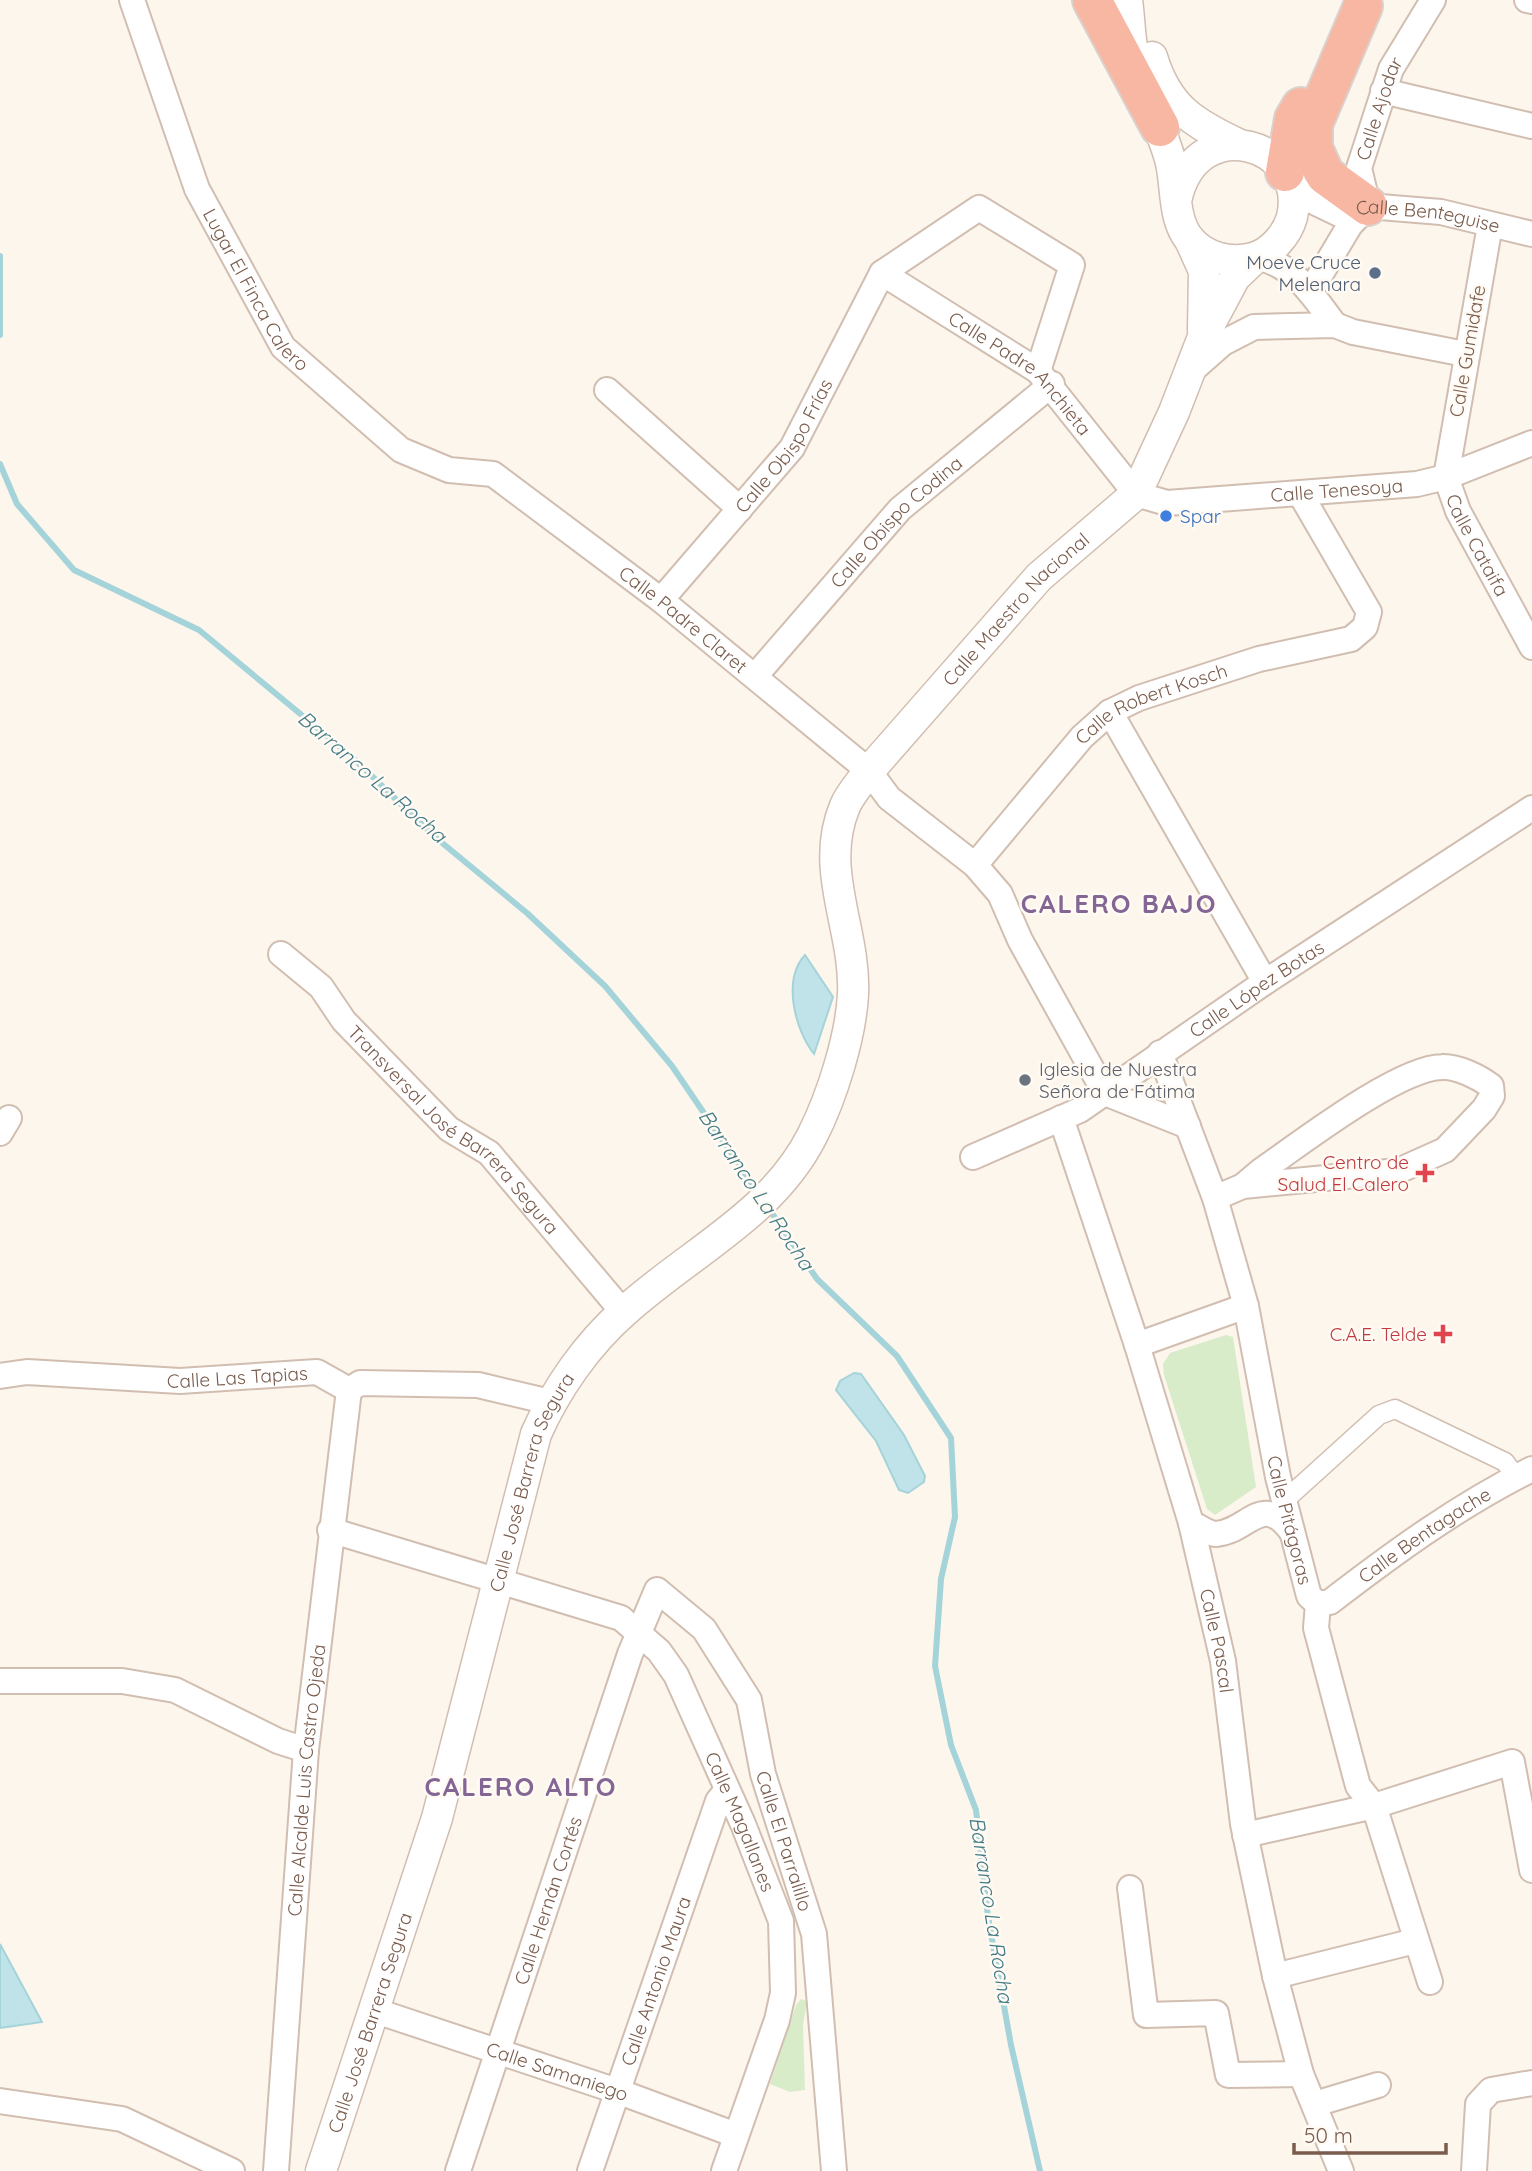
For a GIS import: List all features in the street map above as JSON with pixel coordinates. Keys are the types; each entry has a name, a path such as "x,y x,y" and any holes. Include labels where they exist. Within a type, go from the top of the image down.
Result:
{"highway":[{"path":"1093,0 1160,127"},
{"path":"1287,177 1294,119 1365,3"},
{"path":"1365,3 1312,124 1313,148 1325,175 1368,206"}],"street":[{"name":"Lugar El Finca Calero","path":"132,0 197,190 283,347 401,450 449,470 493,474"},
{"path":"1127,0 1136,68 1160,127 1182,227 1190,240 1203,252 1220,259 1237,261 1256,257 1272,248 1288,226 1293,200 1287,177 1272,158 1257,148 1238,144 1196,124 1160,83 1143,26 1144,0"},
{"name":"Calle Ajodar","path":"1368,206 1359,168 1383,90 1391,69 1433,0"},
{"path":"1383,90 1532,126"},
{"path":"1177,198 1181,180 1191,165 1204,153 1221,146 1238,144"},
{"name":"Calle Benteguise","path":"1287,177 1312,201 1339,214 1368,206 1441,212 1532,234"},
{"path":"1310,292 1350,225 1368,206"},
{"path":"882,274 979,208 1072,265 1045,377"},
{"name":"Calle Gumidafe","path":"1446,477 1465,354 1490,225"},
{"name":"Calle Maestro Nacional","path":"1190,240 1203,271 1203,337"},
{"path":"1256,257 1277,262 1297,275 1335,325"},
{"name":"Calle Maestro Nacional","path":"835,880 835,844 845,805 869,771 1039,577 1136,494 1203,337 1235,277 1256,257"},
{"name":"Calle Padre Anchieta","path":"882,274 1045,377 1136,494"},
{"name":"Calle Obispo Frías","path":"661,600 792,448 882,274"},
{"path":"1189,373 1223,343 1254,327 1335,325 1353,332 1465,354"},
{"name":"Calle Obispo Codina","path":"756,676 900,509 1045,377"},
{"path":"607,390 740,509"},
{"name":"Calle Tenesoya","path":"1136,494 1167,503 1301,495 1417,484 1446,477 1532,443"},
{"name":"Calle Padre Claret","path":"493,474 661,600 756,676 869,771 889,798 975,865 1000,894 1020,940 1105,1093"},
{"name":"Calle Cataifa","path":"1446,477 1458,511 1532,647"},
{"name":"Calle Robert Kosch","path":"975,865 1082,737 1110,712 1139,698 1259,659 1351,639 1365,627 1369,612 1301,495"},
{"path":"1110,712 1265,982"},
{"name":"Calle López Botas","path":"973,1157 1061,1118 1105,1093 1265,982 1532,808"},
{"name":"Calle José Barrera Segura","path":"321,2171 376,2011 437,1818 536,1434 550,1402 580,1361 623,1312 745,1218 781,1184 814,1133 847,1032 853,993 849,946 835,880"},
{"name":"Transversal José Barrera Segura","path":"281,954 321,987 344,1021 449,1129 489,1153 623,1312"},
{"name":"Calle Pitágoras","path":"1160,1053 1214,1198 1246,1306 1281,1489 1309,1596 1318,1604 1316,1628 1358,1786 1374,1806 1430,1982"},
{"path":"1214,1198 1243,1186 1398,1171 1445,1150 1484,1109 1492,1096 1491,1086 1479,1077 1442,1067 1391,1083 1262,1170 1243,1186"},
{"path":"1105,1093 1188,1126"},
{"name":"Calle Pascal","path":"1061,1118 1137,1345 1191,1523 1223,1661 1245,1835 1275,1976 1301,2074 1340,2171"},
{"path":"1137,1345 1246,1306"},
{"name":"Calle Las Tapias","path":"0,1376 27,1372 180,1381 317,1371 349,1390"},
{"path":"349,1390 359,1383 478,1385 550,1402"},
{"name":"Calle Alcalde Luis Castro Ojeda","path":"276,2171 306,1750 330,1530 349,1390"},
{"path":"1191,1523 1214,1534 1230,1531 1379,1415 1395,1409 1524,1473"},
{"name":"Calle Bentagache","path":"1318,1604 1330,1602 1408,1541 1454,1511 1524,1473"},
{"path":"1252,1516 1272,1514 1284,1521 1292,1532"},
{"name":"Calle Magallanes","path":"330,1530 621,1618 639,1630 659,1651 676,1675 768,1882 781,1921 783,1993 777,2020 724,2171"},
{"name":"Calle El Parralillo","path":"639,1630 657,1590 704,1629 749,1700 763,1774 814,1934 834,2171"},
{"name":"Calle Hernán Cortés","path":"457,2171 639,1630"},
{"path":"0,1681 121,1681 175,1690 278,1741 306,1750"},
{"path":"1245,1835 1374,1806 1512,1762 1532,1870"},
{"name":"Calle Antonio Maura","path":"590,2171 718,1801 726,1791"},
{"path":"1130,1888 1146,2015 1216,2013 1228,2075 1301,2074"},
{"path":"1275,1976 1415,1941"},
{"name":"Calle Samaniego","path":"376,2011 617,2091 736,2135"},
{"path":"1475,2171 1478,2104 1491,2090 1532,2083"},
{"path":"1315,2104 1378,2085"},
{"path":"0,2101 122,2119 232,2171"}],"green space":[{"path":"1226,1335 1233,1337 1256,1487 1215,1515 1207,1509 1164,1375 1163,1364 1170,1353"},
{"path":"801,1999 807,2001 803,2025 805,2090 790,2092 770,2084 796,2005"}],"water":[{"path":"805,955 833,997 814,1054 801,1032 794,1005 794,978"},
{"path":"854,1373 861,1374 904,1435 925,1476 924,1482 908,1493 899,1490 876,1441 836,1390 840,1381"},
{"path":"0,1944 42,2022 0,2028"}],"waterway":[{"name":"Barranco La Rocha","path":"0,256 0,335"},
{"name":"Barranco La Rocha","path":"0,464 17,504 74,570 199,630 350,755 435,837 527,913 605,986 672,1066 759,1194"},
{"name":"Barranco La Rocha","path":"767,1206 817,1279 897,1356 951,1438 955,1517 941,1579 935,1666 951,1745 976,1810 988,1917 1011,2045 1040,2171"}],"place":[{"name":"Moeve Cruce Melenara","path":"1375,273"},
{"name":"Spar","path":"1166,516"},
{"name":"Iglesia de Nuestra Señora de Fátima","path":"1025,1080"},
{"name":"Centro de Salud El Calero","path":"1425,1173"},
{"name":"C.A.E. Telde","path":"1443,1334"}],"district":[{"name":"CALERO BAJO","path":"1119,904"},
{"name":"CALERO ALTO","path":"521,1787"}]}
